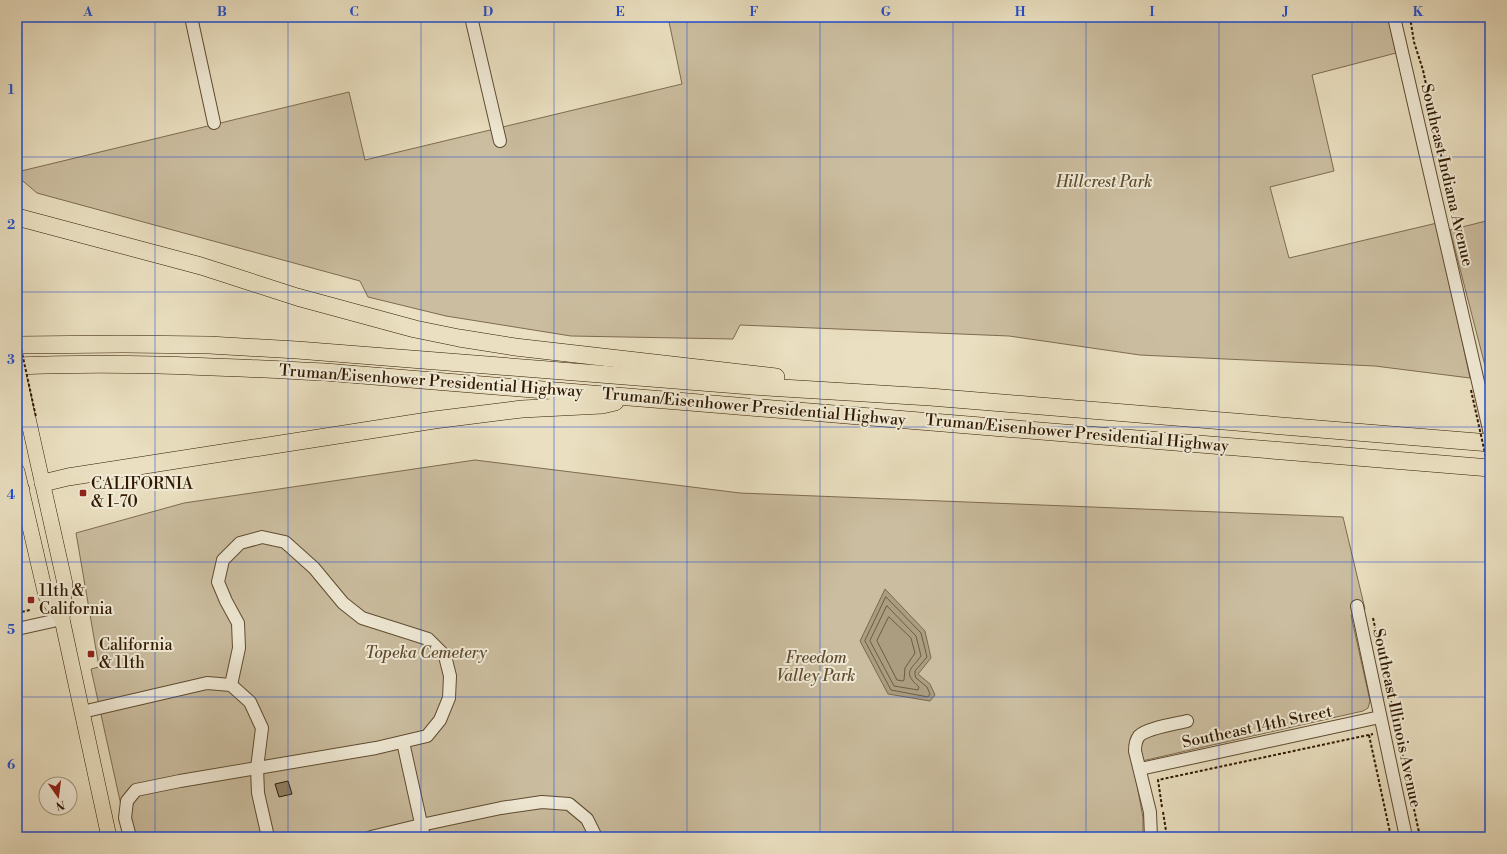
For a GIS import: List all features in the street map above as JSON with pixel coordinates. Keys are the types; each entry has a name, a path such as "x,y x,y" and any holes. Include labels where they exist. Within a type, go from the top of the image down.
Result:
{"highway":[{"path":"17,217 201,266 297,297 459,338 749,374 840,383 930,397"},
{"name":"Truman/Eisenhower Presidential Highway","path":"17,345 122,344 297,350 751,386 930,397 1490,443"},
{"name":"Truman/Eisenhower Presidential Highway","path":"17,366 138,365 224,367 324,372 1490,468"},
{"path":"43,483 68,477 434,420 529,408 602,405 634,397"}],"main road":[{"path":"17,369 32,416 43,483 65,584 62,619 109,837"},
{"path":"17,471 19,490 46,596 62,619"},
{"path":"19,490 43,483"}],"street":[{"path":"191,17 214,123"},
{"path":"471,17 500,141"},
{"name":"Southeast Indiana Avenue","path":"1394,17 1476,391 1490,434"},
{"path":"130,837 126,818 127,802 136,790 376,748 427,736 440,720 449,698 450,676 446,656 428,638 362,618 343,603 314,568 286,542 262,536 240,543 223,560 218,582 238,622 239,648 231,685"},
{"name":"Southeast Illinois Avenue","path":"1357,606 1406,837"},
{"path":"17,630 62,619"},
{"path":"82,712 207,683 231,685 250,702 262,728 257,768 258,793 268,837"},
{"name":"Southeast 14th Street","path":"1140,769 1380,717"},
{"path":"1151,837 1150,812 1135,748 1136,741 1146,732 1187,722"},
{"path":"403,742 424,837"},
{"path":"371,837 501,808 542,802 569,804 587,819 596,837"}],"path":[{"path":"1410,17 1414,42 1423,70 1453,217"},
{"path":"17,330 32,416"},
{"path":"1476,391 1490,476"},
{"path":"17,613 30,610"},
{"path":"1373,618 1420,837"},
{"path":"1167,837 1158,780 1384,732"},
{"path":"1369,735 1391,837"}],"green space":[{"name":"Hillcrest Park","path":"668,17 1160,17 1161,22 1182,17 1388,17 1396,53 1312,75 1334,171 1270,187 1289,258 1437,223 1470,378 1375,366 1140,355 1009,336 740,325 733,339 571,336 446,316 368,297 360,281 37,193 17,176 17,172 349,92 365,160 682,84"},
{"path":"1490,220 1490,385 1450,230"},
{"path":"475,460 740,493 1343,517 1365,609 1351,615 1370,701 1368,708 1363,711 1133,763 1143,818 1143,837 128,837 91,669 99,667 76,533 184,503"}],"water":[{"path":"885,589 925,631 931,658 918,674 930,684 935,695 930,701 888,694 860,641"}],"building":[{"path":"288,781 292,794 279,797 275,784"}],"place":[{"name":"CALIFORNIA & I-70","path":"83,493"},
{"name":"11th & California","path":"31,600"},
{"name":"California & 11th","path":"91,654"}],"park label":[{"name":"Topeka Cemetery","path":"426,653"},
{"name":"Freedom Valley Park","path":"816,667"}]}
